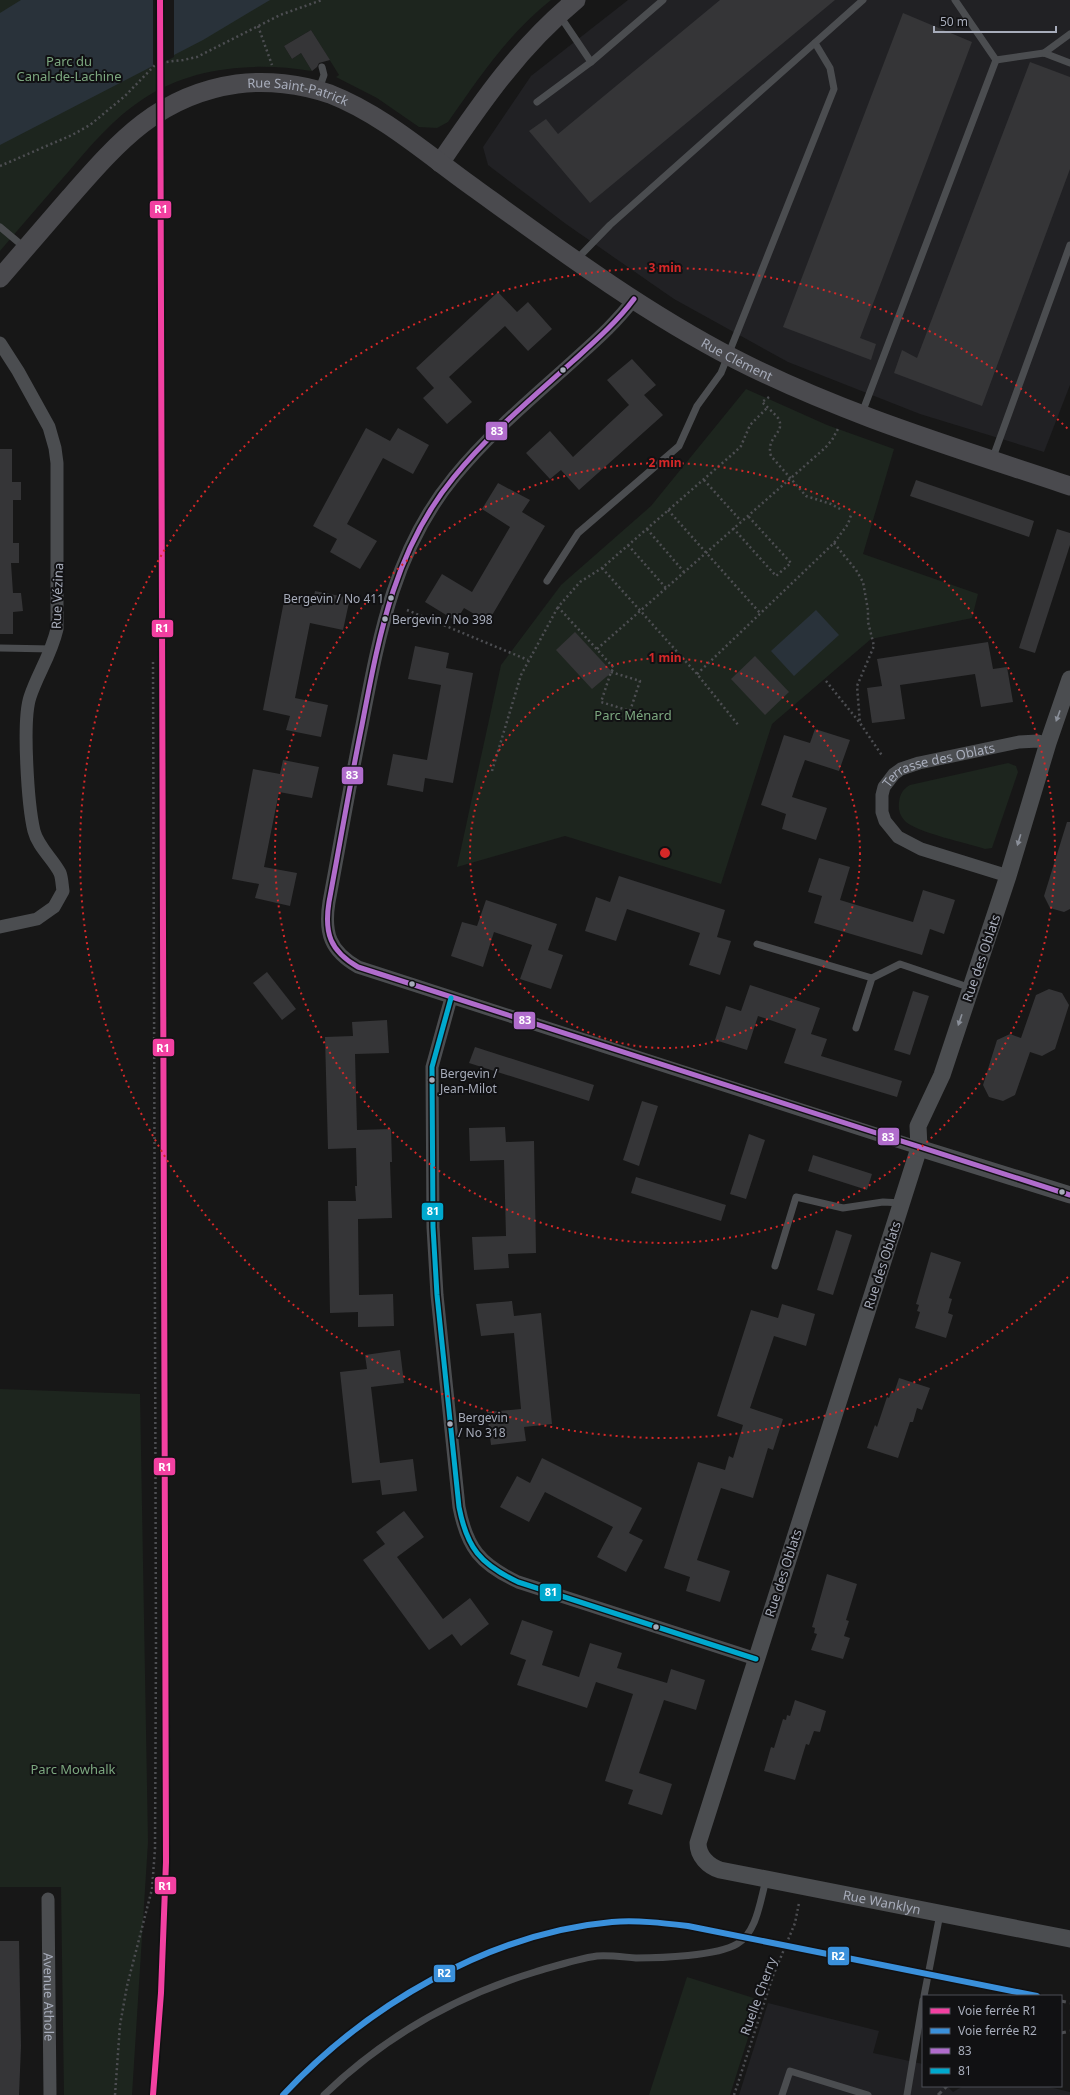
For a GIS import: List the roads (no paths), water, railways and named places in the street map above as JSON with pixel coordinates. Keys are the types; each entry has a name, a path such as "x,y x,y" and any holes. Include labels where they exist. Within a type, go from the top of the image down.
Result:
{"main road":[{"path":"440,163 499,78 527,45 576,0"},
{"name":"Rue Saint-Patrick","path":"0,278 120,141 140,123 163,108 201,92 235,84 278,84 319,91 352,104 375,117 440,163"},
{"name":"Rue Clément","path":"440,163 576,260 634,299 728,355 791,386 862,415 1070,486"}],"street":[{"path":"634,299 617,321 494,432 452,478 432,508 400,570 388,602 377,649 329,902 327,928 336,950 358,967 919,1148 1070,1195"},
{"name":"Rue Vézina","path":"0,343 49,427 55,448 57,463 57,629 53,649 38,676 30,699 27,718 30,814 35,834 60,874 63,891 54,907 37,919 0,927"},
{"name":"Rue des Oblats","path":"700,1853 699,1837 919,1148 918,1126 942,1075 1008,876 1048,743 1070,679"},
{"name":"Terrasse des Oblats","path":"1008,876 921,848 898,837 885,822 882,812 882,795 884,787 894,774 919,763 1019,742 1038,741 1048,743"},
{"path":"451,998 432,1067 434,1240 437,1295 459,1507 468,1540 482,1560 502,1575 518,1582 756,1658"},
{"name":"Rue Wanklyn","path":"700,1853 707,1863 716,1869 1070,1939"},
{"name":"Avenue Athole","path":"48,1900 50,2095"}],"lane":[{"path":"537,102 591,62 663,0"},
{"path":"576,260 610,225 863,0"},
{"path":"955,0 996,60"},
{"path":"559,14 591,62"},
{"path":"996,60 1044,53 1070,34"},
{"path":"547,581 578,533 679,446 697,406 720,373 834,89 830,68 815,43"},
{"path":"1044,53 1070,63"},
{"path":"862,415 996,60"},
{"path":"319,91 324,75 322,67"},
{"path":"0,227 25,248"},
{"path":"992,460 1070,245"},
{"path":"0,648 53,649"},
{"path":"757,944 872,978 900,964 971,988"},
{"path":"856,1028 872,978"},
{"path":"775,1266 796,1198 843,1208 883,1202 902,1203"},
{"path":"324,2095 372,2052 400,2033 458,2001 514,1978 554,1966 598,1956 636,1958 678,1956 722,1951 730,1948 739,1943 752,1927 766,1880"},
{"path":"924,1995 940,1914"},
{"path":"906,2095 922,2006"},
{"path":"782,2095 790,2071 868,2095"}],"railway":[{"path":"283,2095 316,2062 352,2032 391,2004 432,1979 476,1958 520,1941 566,1929 612,1922 660,1923 688,1926 1032,1995"},
{"path":"1062,2001 1070,2003"},
{"path":"1062,2033 1070,2031"},
{"path":"938,2095 946,2087"}],"rail line":[{"name":"R1","path":"153,2095 161,1993 166,1862 160,0"},
{"name":"R2","path":"283,2095 316,2062 352,2032 391,2004 432,1979 476,1958 520,1941 566,1929 612,1922 660,1923 688,1926 1032,1995"}],"place":[{"name":"Bergevin / No 411","path":"391,598"},
{"name":"Bergevin / No 398","path":"385,619"},
{"name":"Bergevin / Jean-Milot","path":"432,1080"},
{"name":"Bergevin / No 318","path":"450,1424"}],"park label":[{"name":"Parc du Canal-de-Lachine","path":"69,68"},
{"name":"Parc Ménard","path":"633,715"},
{"name":"Parc Mowhalk","path":"73,1769"}]}
